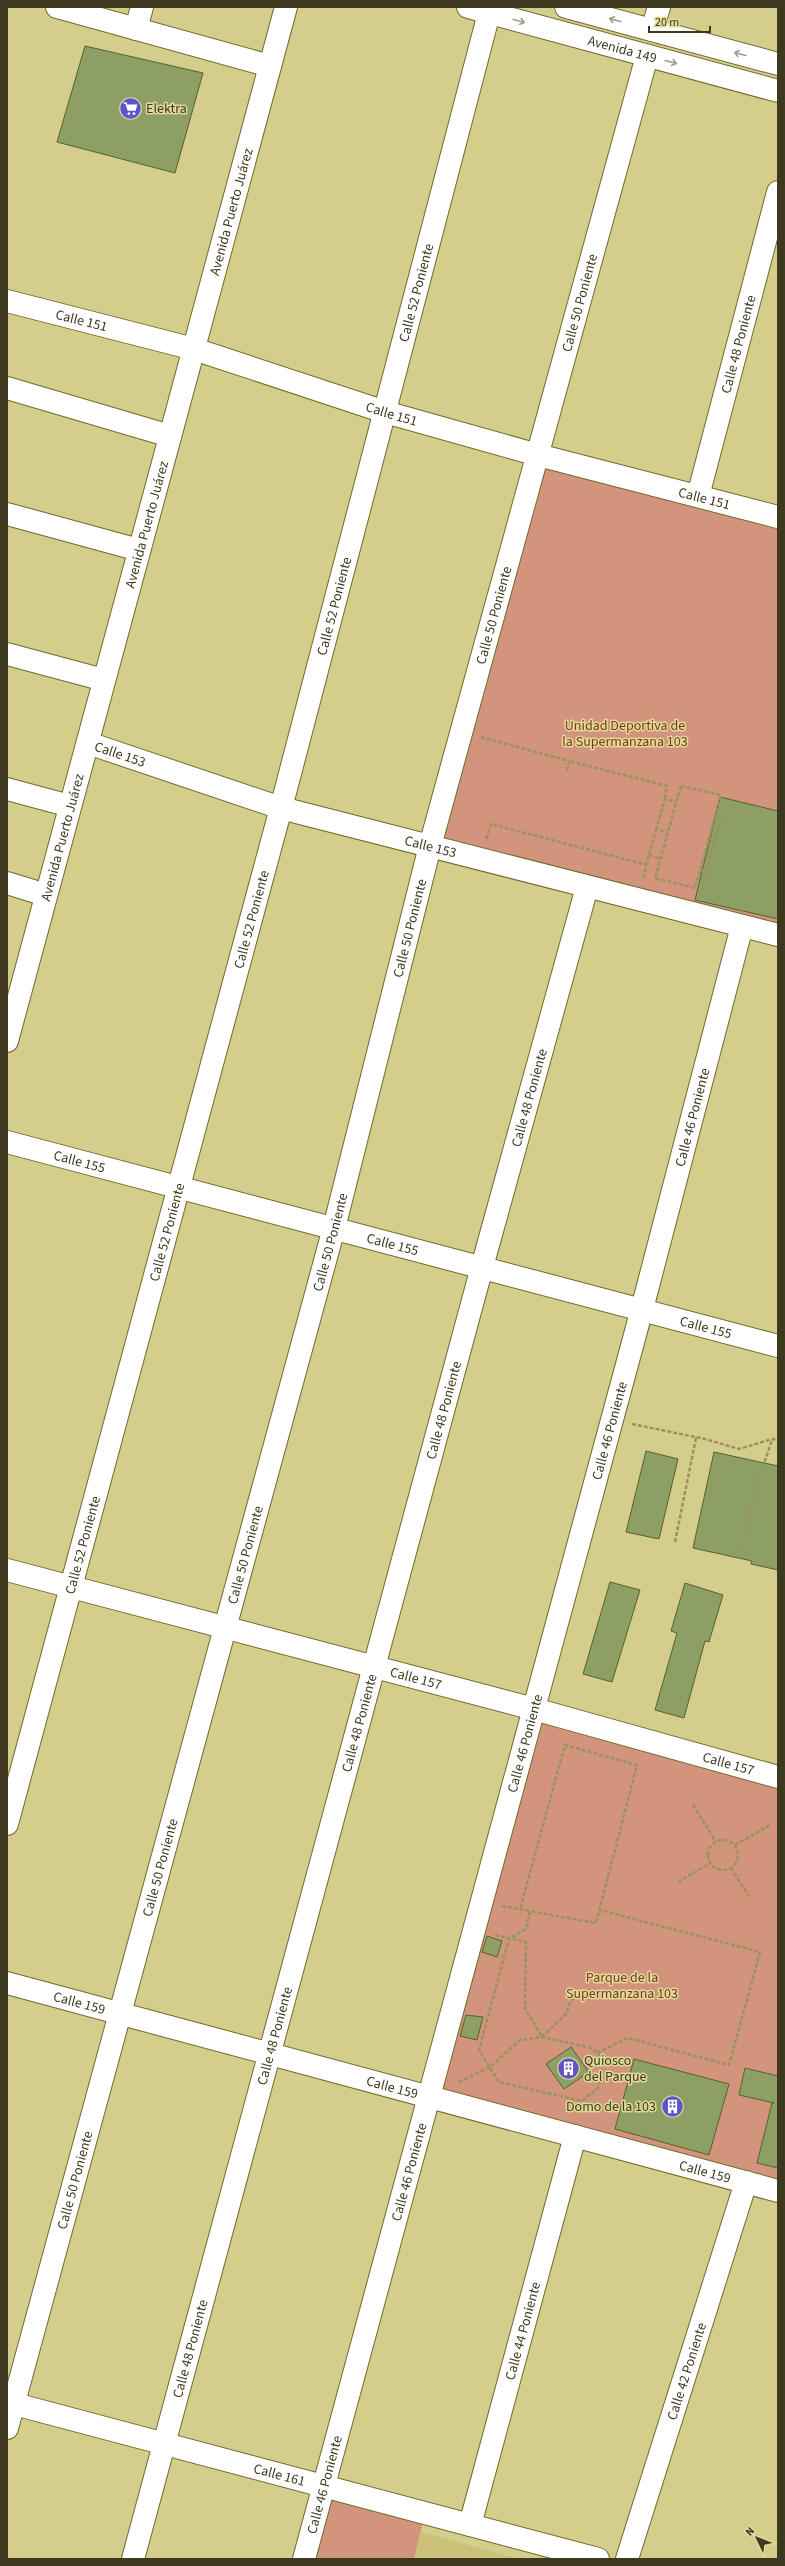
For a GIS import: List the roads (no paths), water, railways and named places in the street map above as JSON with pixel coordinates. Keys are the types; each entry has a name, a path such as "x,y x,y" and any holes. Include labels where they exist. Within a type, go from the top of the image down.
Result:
{"street":[{"path":"136,29 142,7"},
{"name":"Avenida Puerto Juárez","path":"7,1041 11,1012 46,895 88,743 286,7"},
{"name":"Avenida 149","path":"468,7 778,91"},
{"name":"Avenida 149","path":"566,7 778,64"},
{"path":"652,30 659,7"},
{"path":"65,8 270,66"},
{"name":"Calle 52 Poniente","path":"7,1824 280,808 489,13"},
{"name":"Calle 50 Poniente","path":"7,2428 10,2403 121,2013 334,1228 430,846 647,56"},
{"name":"Calle 48 Poniente","path":"698,496 778,192"},
{"name":"Calle 151","path":"7,301 194,349 385,412 538,455 778,517"},
{"path":"7,388 170,436"},
{"path":"7,514 140,550"},
{"path":"7,654 104,680"},
{"name":"Calle 153","path":"88,743 280,808 778,936"},
{"path":"7,789 70,806"},
{"path":"7,883 46,895"},
{"name":"Calle 48 Poniente","path":"133,2559 373,1666 587,887"},
{"name":"Calle 46 Poniente","path":"304,2559 642,1310 742,926"},
{"name":"Calle 155","path":"7,1142 778,1346"},
{"name":"Calle 157","path":"7,1570 534,1709 778,1777"},
{"name":"Calle 159","path":"7,1983 778,2191"},
{"name":"Calle 44 Poniente","path":"470,2525 575,2136"},
{"name":"Calle 42 Poniente","path":"627,2559 746,2182"},
{"name":"Calle 161","path":"10,2403 598,2559"}],"place":[{"name":"Elektra","path":"130,108"},
{"name":"Quiosco del Parque","path":"568,2068"},
{"name":"Domo de la 103","path":"672,2106"}],"park label":[{"name":"Unidad Deportiva de la Supermanzana 103","path":"625,734"},
{"name":"Parque de la Supermanzana 103","path":"622,1986"}]}
